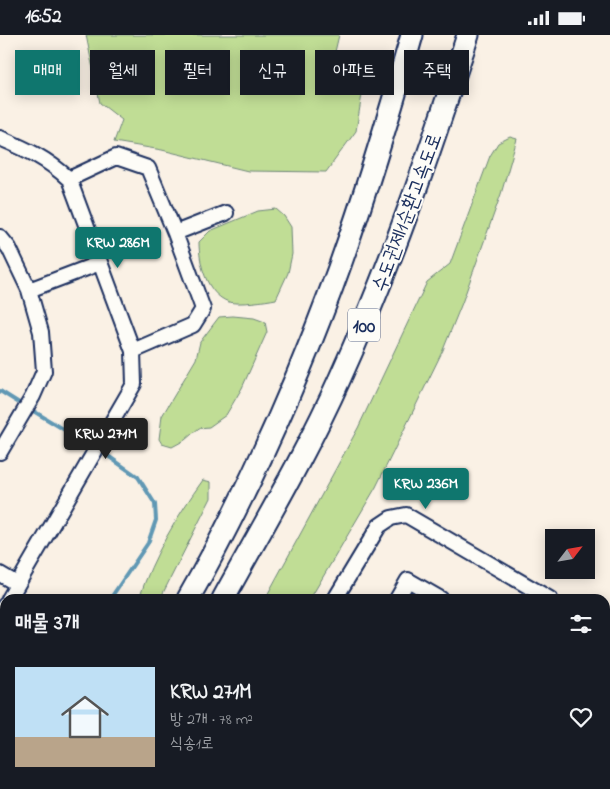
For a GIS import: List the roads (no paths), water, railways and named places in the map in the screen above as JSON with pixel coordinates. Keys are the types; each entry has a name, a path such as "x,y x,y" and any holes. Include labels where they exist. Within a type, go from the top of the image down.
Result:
{"highway":[{"name":"100","path":"191,594 221,541 253,475 332,288 378,149 412,35"},
{"name":"수도권제1순환고속도로","path":"227,594 307,446 340,380 406,218 468,35"}],"street":[{"path":"0,138 30,150 51,163 69,179 133,351 134,384 11,594"},
{"path":"69,179 116,157 148,168 176,233 203,309 193,325 133,351"},
{"path":"176,233 226,213"},
{"path":"0,237 9,248 29,290 41,332 44,371 31,400 0,452"},
{"path":"29,290 100,263"},
{"path":"339,594 379,526 391,518 406,515 541,594"},
{"path":"0,574 17,584"},
{"path":"401,594 408,581 432,594"}],"waterway":[{"path":"0,391 24,406"},
{"path":"30,409 108,456 138,477 155,504 156,520 148,543 113,594"}]}
